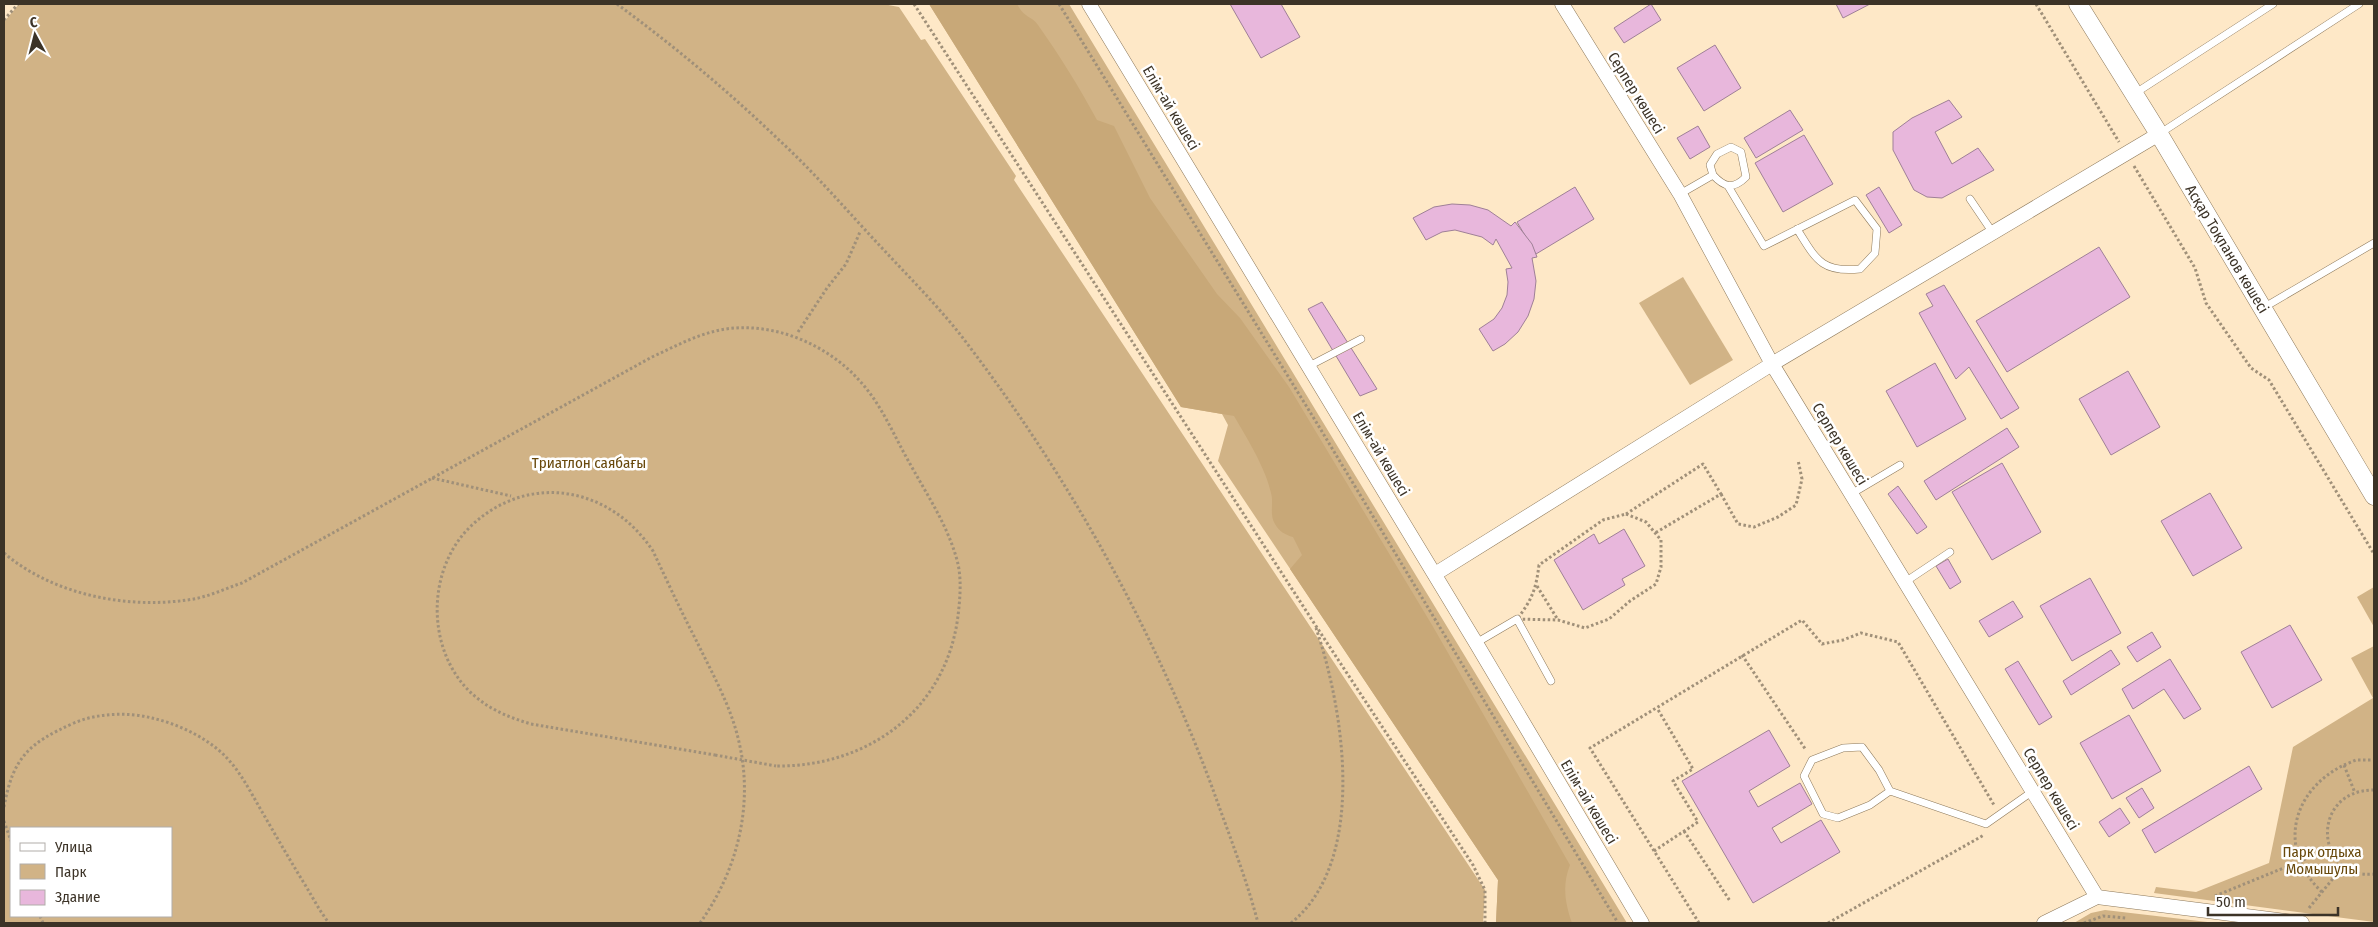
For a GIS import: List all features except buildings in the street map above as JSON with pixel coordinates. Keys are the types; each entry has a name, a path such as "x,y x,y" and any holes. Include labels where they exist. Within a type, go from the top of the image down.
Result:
{"street":[{"name":"Елім-ай көшесі","path":"1088,4 1435,574 1642,923"},
{"name":"Серпер көшесі","path":"1562,4 1680,194 1772,364 2097,897"},
{"name":"Асқар Тоқпанов көшесі","path":"2078,4 2159,134 2374,496"},
{"path":"1435,574 1772,364 2159,134"},
{"path":"2044,923 2097,897 2253,920 2302,923"}],"lane":[{"path":"2134,94 2273,4"},
{"path":"2159,134 2359,4"},
{"path":"1731,147 1741,152 1746,177 1740,183 1728,186 1721,184 1713,175 1710,165 1718,154 1731,147"},
{"path":"1680,194 1713,175"},
{"path":"1728,186 1764,246 1797,229 1855,200 1877,230 1875,253 1860,269 1842,271 1822,265 1797,229"},
{"path":"1970,199 1993,233"},
{"path":"2262,308 2374,243"},
{"path":"1309,366 1361,339"},
{"path":"1851,494 1900,465"},
{"path":"1905,582 1950,552"},
{"path":"1476,643 1517,619 1551,681"},
{"path":"1890,791 1870,805 1838,818 1822,814 1804,776 1812,760 1843,748 1862,747 1879,770 1890,791 1986,824 2033,791"}],"path":[{"path":"4,20 18,4"},
{"path":"617,4 685,56 734,98 828,188 920,287 952,325 1018,414 1086,521 1130,600 1156,653 1193,736 1258,923"},
{"path":"914,4 1314,623 1473,865 1485,890 1485,923"},
{"path":"1059,4 1318,425 1618,923"},
{"path":"2036,4 2195,268 2206,303 2251,368 2269,380 2374,554"},
{"path":"798,332 827,288 846,264 860,232"},
{"path":"4,553 40,577 84,594 146,603 187,600 242,583 652,357 694,337 726,329 749,328 788,335 829,352 859,380 883,412 941,516 957,562 960,597 957,626 949,658 934,685 919,706 889,734 874,744 830,761 804,766 776,766 715,754 531,724 505,716 476,698 450,663 440,636 437,594 448,560 471,526 500,506 527,495 569,493 587,497 604,504 620,514 643,536 653,551 717,683 731,715 740,743 744,816 737,849 726,879 700,923"},
{"path":"1517,619 1531,601 1539,565 1603,520 1626,514 1703,464 1738,524 1754,527 1778,518 1796,505 1802,480 1798,460"},
{"path":"432,478 511,496"},
{"path":"1656,533 1721,494"},
{"path":"1517,619 1558,620 1585,628 1609,619 1630,601 1656,584 1661,567 1661,540 1646,522 1626,514"},
{"path":"1536,585 1558,620"},
{"path":"1699,923 1590,748 1802,620 1822,644 1843,640 1861,633 1898,642 1999,815"},
{"path":"1291,923 1315,895 1331,861 1342,819 1342,775 1336,706 1325,655 1314,623"},
{"path":"1742,655 1812,760"},
{"path":"1654,851 1698,822 1673,781 1693,769 1656,708"},
{"path":"4,807 8,785 17,764 28,749 51,733 81,720 107,716 138,714 168,721 199,736 225,756 243,779 329,923"},
{"path":"2322,892 2310,878 2300,861 2294,837 2299,810 2316,784 2330,772 2356,760 2374,760"},
{"path":"2344,765 2355,793"},
{"path":"2374,790 2355,793 2337,804 2330,815 2327,828 2327,840 2330,849 2344,866 2352,871 2374,874"},
{"path":"4,821 10,838"},
{"path":"1828,923 1984,834 1986,824"},
{"path":"1684,831 1730,900"},
{"path":"2213,896 2330,849"},
{"path":"2309,908 2344,866"},
{"path":"2084,923 2103,916 2135,919"}],"green space":[{"name":"Триатлон саябағы","path":"19,4 883,4 899,7 921,40 925,39 1016,176 1014,180 1485,890 1483,923 4,923 4,22"},
{"path":"929,4 1069,4 1627,923 1496,923 1498,880 1218,461 1228,425 1222,414 1181,407"},
{"path":"1683,277 1733,360 1690,385 1639,303"},
{"path":"2374,587 2374,627 2357,597"},
{"name":"Парк отдыха Момышулы","path":"2374,646 2374,922 2154,893 2156,887 2196,892 2269,863 2293,747 2373,698 2351,658"},
{"path":"2105,910 2216,923 2074,923 2091,913"}],"shaded area":[{"path":"929,4 1017,4 1035,22 1046,37 1097,120 1114,126 1150,198 1217,294 1240,318 1289,387 1432,625 1570,865 1565,894 1572,923 1496,923 1498,880 1290,569 1302,555 1293,537 1278,529 1273,520 1272,497 1269,484 1256,454 1234,416 1181,407"}]}
